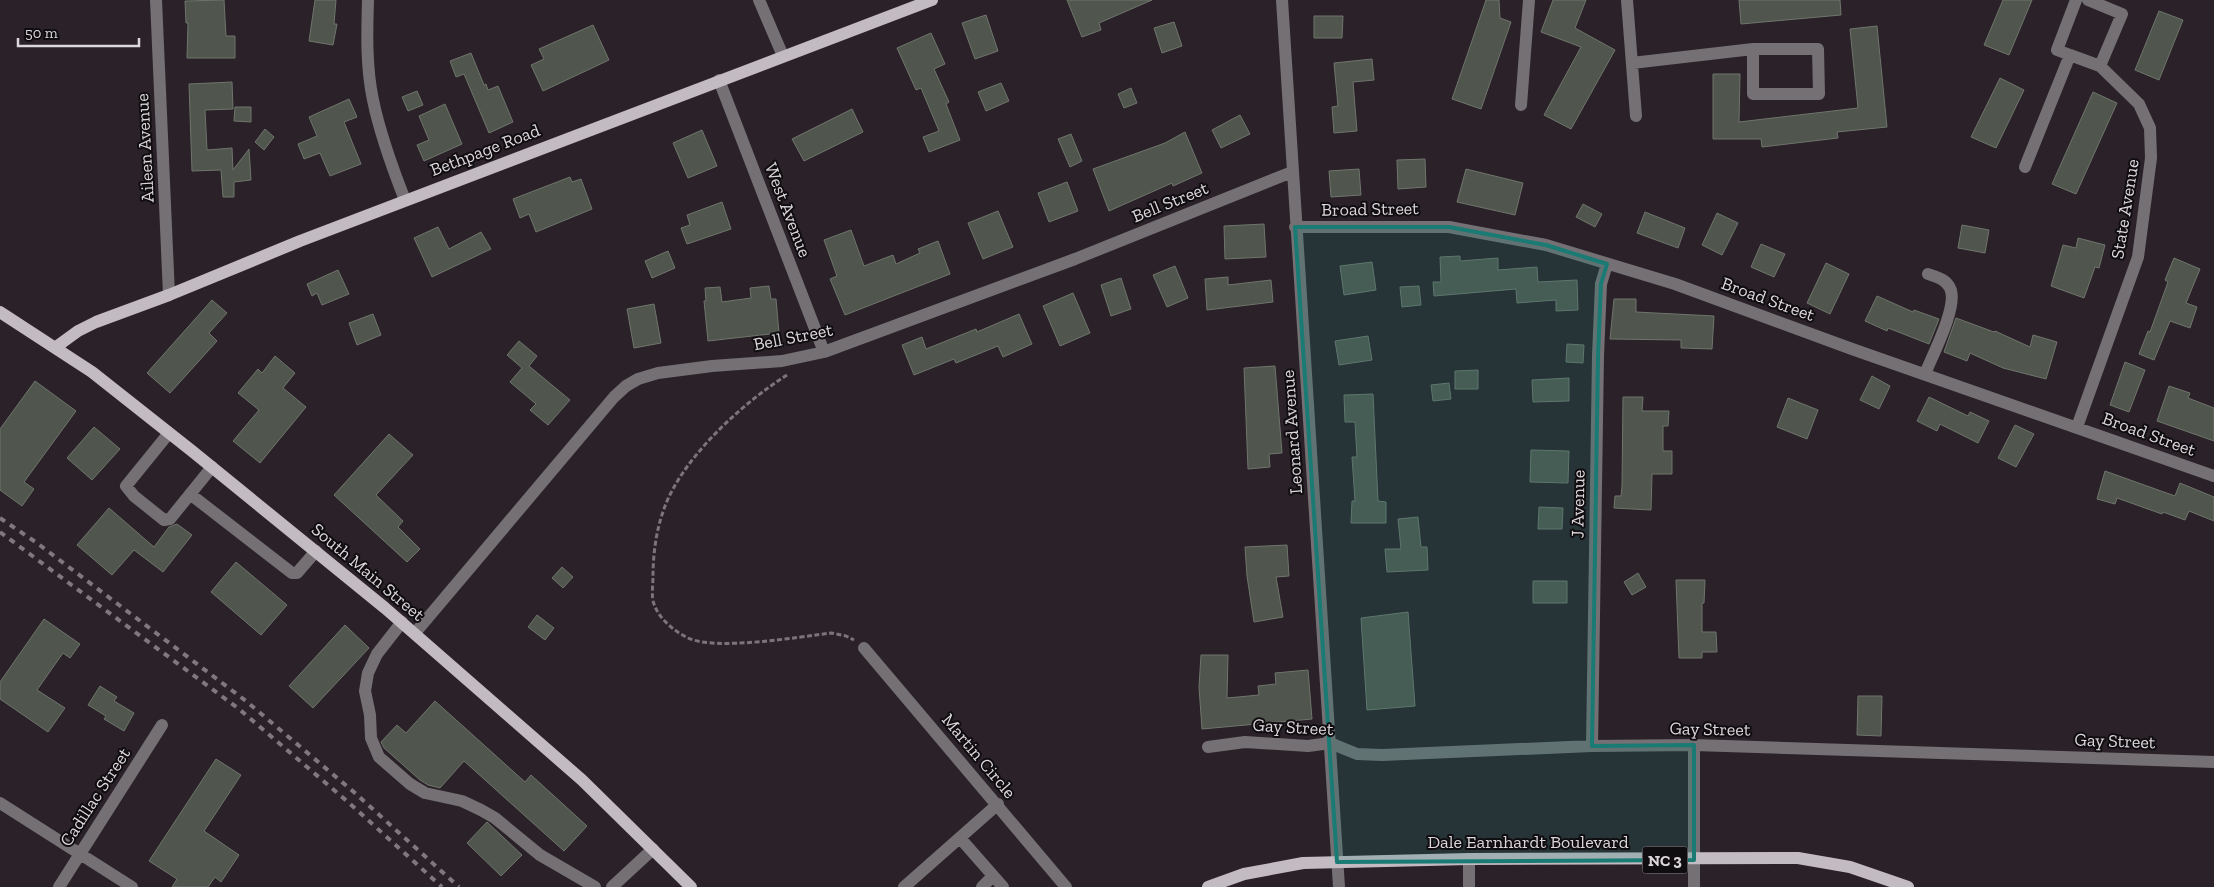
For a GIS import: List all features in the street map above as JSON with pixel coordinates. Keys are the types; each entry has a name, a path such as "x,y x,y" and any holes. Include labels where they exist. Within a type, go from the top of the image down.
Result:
{"main road":[{"name":"Bethpage Road","path":"56,347 78,331 96,322 169,295 405,200 932,0"},
{"name":"South Main Street","path":"0,312 92,372 402,622 582,780 691,887"},
{"name":"Dale Earnhardt Boulevard","path":"1208,887 1250,873 1304,863 1469,859 1694,860 1798,858 1850,867 1908,887"}],"street":[{"name":"Aileen Avenue","path":"156,0 169,295"},
{"path":"368,0 367,45 373,99 391,164 405,200"},
{"path":"759,0 783,56"},
{"name":"Leonard Avenue","path":"1282,0 1337,862"},
{"path":"1521,105 1529,0"},
{"path":"1627,0 1636,116"},
{"path":"2025,167 2070,56 2057,50 2076,0"},
{"path":"2088,0 2122,14 2100,66"},
{"path":"1632,63 1752,50 1818,49 1819,94 1753,94 1752,50"},
{"name":"State Avenue","path":"2070,56 2100,66 2140,104 2150,128 2152,140 2138,258 2077,427"},
{"name":"West Avenue","path":"719,80 824,352"},
{"name":"Bell Street","path":"415,633 614,398 626,386 638,379 658,373 712,366 782,361 824,352 1075,259 1292,172"},
{"name":"Broad Street","path":"1295,227 1449,227 1546,245 1675,284 2214,476"},
{"name":"J Avenue","path":"1592,746 1598,356 1601,284 1602,274 1607,264"},
{"path":"1924,374 1953,306 1951,289 1943,280 1928,274"},
{"path":"169,433 126,486 134,496 164,520 170,519 212,467"},
{"path":"190,494 292,573 297,573 316,551"},
{"path":"402,622 377,654 368,673 366,691 371,738 380,757 410,784 436,796 462,801 495,818 540,855 595,887"},
{"name":"Martin Circle","path":"864,648 998,804 1066,887"},
{"name":"Cadillac Street","path":"59,887 162,726"},
{"name":"Gay Street","path":"1208,747 1245,742 1308,746 1330,743 1357,754 1382,755 1592,746 1694,745 2214,762"},
{"path":"1694,745 1694,887"},
{"path":"0,804 132,887"},
{"path":"904,887 998,804"},
{"path":"960,838 1002,887"},
{"path":"612,887 653,849"},
{"path":"1469,859 1469,887"},
{"path":"1337,862 1339,887"},
{"path":"982,887 993,876"}],"path":[{"path":"793,372 757,396 726,423 696,457 673,490 660,522 653,557 653,603 662,618 674,630 690,639 723,644 831,633 846,636 864,648"}],"highlighted area":[{"path":"1295,227 1449,227 1546,245 1607,264 1601,284 1598,356 1592,746 1694,745 1694,860 1337,862"}],"building":[{"path":"224,0 226,36 235,36 235,58 187,58 188,23 186,23 185,1"},
{"path":"315,0 336,0 334,24 337,24 333,45 309,41"},
{"path":"1067,0 1152,0 1099,23 1101,30 1082,37"},
{"path":"1486,0 1499,0 1500,18 1511,22 1481,109 1452,99"},
{"path":"1553,0 1586,0 1575,28 1615,50 1571,129 1544,115 1581,47 1541,32"},
{"path":"1739,0 1840,0 1841,15 1741,24"},
{"path":"2003,0 2032,0 2009,55 1984,45"},
{"path":"2159,11 2183,20 2159,80 2135,70"},
{"path":"986,15 998,51 975,59 962,23"},
{"path":"1314,16 1343,16 1342,38 1314,38"},
{"path":"1174,22 1182,46 1162,53 1154,28"},
{"path":"593,25 609,60 543,91 531,65 544,59 539,49"},
{"path":"1877,26 1887,127 1837,132 1838,138 1762,147 1761,139 1713,139 1713,74 1740,74 1739,122 1858,108 1850,29"},
{"path":"931,33 945,64 934,69 949,102 946,104 960,140 929,152 923,137 939,131 921,88 916,90 897,48"},
{"path":"471,53 484,85 486,84 488,90 498,86 513,122 489,133 464,74 456,77 450,61"},
{"path":"1372,59 1374,80 1353,82 1357,131 1334,133 1332,107 1338,106 1334,63"},
{"path":"2000,78 2024,90 1996,148 1971,137"},
{"path":"232,82 233,109 205,110 207,150 232,148 233,170 249,149 251,180 234,182 234,197 223,197 221,170 192,171 189,84"},
{"path":"1001,83 1009,101 986,111 978,92"},
{"path":"1131,88 1137,103 1124,108 1118,94"},
{"path":"417,91 423,105 408,111 402,97"},
{"path":"2093,92 2117,103 2076,194 2052,184"},
{"path":"349,99 357,117 344,122 361,164 330,176 320,153 304,159 298,144 317,136 309,117"},
{"path":"445,104 462,144 424,161 417,145 429,140 419,116"},
{"path":"235,107 251,107 251,122 234,121"},
{"path":"852,109 863,132 804,161 792,139"},
{"path":"1240,115 1250,134 1221,148 1212,130"},
{"path":"265,129 274,137 264,150 255,142"},
{"path":"702,130 717,166 688,178 673,143"},
{"path":"1185,132 1202,173 1173,186 1172,183 1109,211 1093,169 1165,143"},
{"path":"1071,134 1082,161 1070,167 1058,139"},
{"path":"1425,159 1426,187 1398,189 1397,160"},
{"path":"1359,169 1361,195 1331,197 1329,171"},
{"path":"1466,169 1523,183 1515,215 1457,202"},
{"path":"570,177 572,182 581,179 592,209 536,232 529,214 520,218 513,199"},
{"path":"1067,182 1078,211 1049,222 1038,193"},
{"path":"722,202 731,229 687,244 681,228 690,225 687,215"},
{"path":"1583,204 1602,214 1595,227 1576,217"},
{"path":"998,211 1013,247 983,259 968,223"},
{"path":"1645,212 1685,228 1678,248 1637,233"},
{"path":"1717,213 1738,223 1722,255 1702,245"},
{"path":"1264,224 1266,257 1225,259 1224,226"},
{"path":"1962,225 1989,230 1985,253 1958,248"},
{"path":"438,227 449,249 481,232 491,249 432,277 414,238"},
{"path":"851,230 864,266 893,255 896,264 920,253 918,249 938,241 950,274 845,315 830,279 837,276 824,240"},
{"path":"2078,238 2105,245 2099,268 2095,267 2084,298 2051,286 2063,245 2076,248"},
{"path":"1761,244 1785,254 1774,277 1751,267"},
{"path":"668,251 675,268 652,278 645,261"},
{"path":"1460,256 1460,261 1498,258 1498,270 1537,267 1538,282 1577,280 1578,310 1556,311 1556,300 1517,303 1516,289 1434,296 1433,282 1441,282 1440,257"},
{"path":"2174,258 2200,269 2186,303 2197,307 2190,328 2170,321 2154,360 2139,354 2148,331 2150,332 2168,282 2165,280"},
{"path":"1372,262 1376,290 1344,295 1340,266"},
{"path":"1826,263 1849,274 1830,314 1807,303"},
{"path":"1175,266 1188,298 1167,307 1153,275"},
{"path":"338,270 349,294 322,305 317,293 312,296 307,284"},
{"path":"1228,277 1228,285 1271,280 1273,302 1207,310 1205,279"},
{"path":"1121,278 1131,309 1111,316 1101,285"},
{"path":"769,286 771,299 776,299 779,333 708,341 704,301 706,301 705,288 720,287 722,302 751,298 750,288"},
{"path":"1419,286 1421,305 1402,307 1400,287"},
{"path":"1073,293 1090,333 1060,346 1043,306"},
{"path":"1877,296 1913,312 1914,310 1939,319 1929,344 1888,328 1887,331 1865,321"},
{"path":"1614,299 1636,299 1636,312 1714,316 1712,349 1681,348 1681,340 1610,339"},
{"path":"212,300 227,313 209,333 217,341 170,393 147,373"},
{"path":"654,304 661,343 634,348 627,309"},
{"path":"373,314 381,335 357,345 349,323"},
{"path":"1019,314 1032,344 1003,357 998,346 956,363 954,359 914,375 902,345 922,337 926,349 976,329 977,332"},
{"path":"1956,318 1995,331 2030,347 2033,335 2057,342 2046,379 2003,368 1970,353 1967,361 1944,352"},
{"path":"1368,336 1372,360 1339,365 1335,341"},
{"path":"519,341 537,356 529,366 570,400 548,425 530,410 536,404 510,382 522,368 507,355"},
{"path":"1567,344 1584,345 1583,363 1566,362"},
{"path":"275,356 295,373 283,388 306,407 260,463 233,441 259,410 238,393 258,369 262,373"},
{"path":"2125,362 2145,370 2129,412 2110,405"},
{"path":"1275,366 1282,453 1269,454 1270,467 1248,469 1244,368"},
{"path":"1478,370 1478,389 1455,389 1455,371"},
{"path":"1872,376 1890,386 1879,409 1860,400"},
{"path":"1569,378 1569,401 1533,402 1532,380"},
{"path":"35,381 76,411 24,482 34,489 22,506 0,490 0,429"},
{"path":"1449,383 1451,399 1433,401 1431,385"},
{"path":"2169,386 2190,393 2188,398 2214,408 2214,441 2157,421"},
{"path":"1373,394 1378,501 1386,502 1386,523 1351,523 1352,501 1355,501 1352,457 1357,457 1355,422 1345,422 1344,395"},
{"path":"1623,397 1643,397 1642,411 1669,411 1668,426 1663,426 1663,451 1672,451 1672,474 1652,474 1651,510 1614,508 1615,496 1621,496 1622,486"},
{"path":"1929,397 1968,416 1970,412 1989,421 1978,443 1940,424 1937,431 1917,421"},
{"path":"1788,398 1818,410 1807,439 1777,427"},
{"path":"2015,425 2034,434 2016,467 1998,458"},
{"path":"94,427 120,449 92,480 67,458"},
{"path":"389,434 413,455 376,495 403,521 398,527 420,549 407,562 334,495"},
{"path":"1531,450 1569,451 1568,483 1530,482"},
{"path":"2105,471 2175,496 2180,483 2214,497 2214,521 2189,511 2185,520 2117,498 2115,504 2097,499"},
{"path":"1539,507 1563,508 1562,529 1538,529"},
{"path":"109,508 154,547 169,527 177,524 192,535 163,572 134,550 112,575 77,545"},
{"path":"1418,517 1421,547 1427,547 1428,570 1387,572 1385,549 1401,549 1398,519"},
{"path":"1287,545 1289,576 1276,577 1283,617 1254,622 1245,547"},
{"path":"236,562 287,605 261,635 211,592"},
{"path":"562,567 573,577 563,588 552,578"},
{"path":"1638,573 1646,587 1632,595 1624,582"},
{"path":"1676,580 1705,580 1704,603 1702,603 1702,632 1716,632 1717,652 1702,652 1702,658 1679,658"},
{"path":"1533,581 1567,581 1567,603 1533,603"},
{"path":"1408,612 1415,706 1367,710 1361,618"},
{"path":"537,615 554,628 545,640 528,627"},
{"path":"44,619 80,644 70,658 63,653 37,690 65,708 48,732 0,699 0,682"},
{"path":"345,625 369,648 313,708 289,686"},
{"path":"1201,655 1228,655 1227,698 1259,695 1258,686 1276,684 1275,673 1308,670 1312,719 1202,729 1199,687"},
{"path":"100,686 117,697 114,701 134,713 124,731 104,719 106,716 88,705"},
{"path":"1858,696 1882,696 1881,736 1857,735"},
{"path":"435,701 525,782 531,775 587,826 564,851 464,761 440,788 428,785 420,780 384,748 381,742 397,725 406,733"},
{"path":"216,759 241,775 204,831 239,855 221,882 215,877 208,887 172,887 177,879 149,861"},
{"path":"487,822 522,855 501,876 467,843"}],"railway":[{"path":"0,518 37,543 246,701 355,793 459,887"},
{"path":"0,532 239,709 348,802 442,887"}]}
